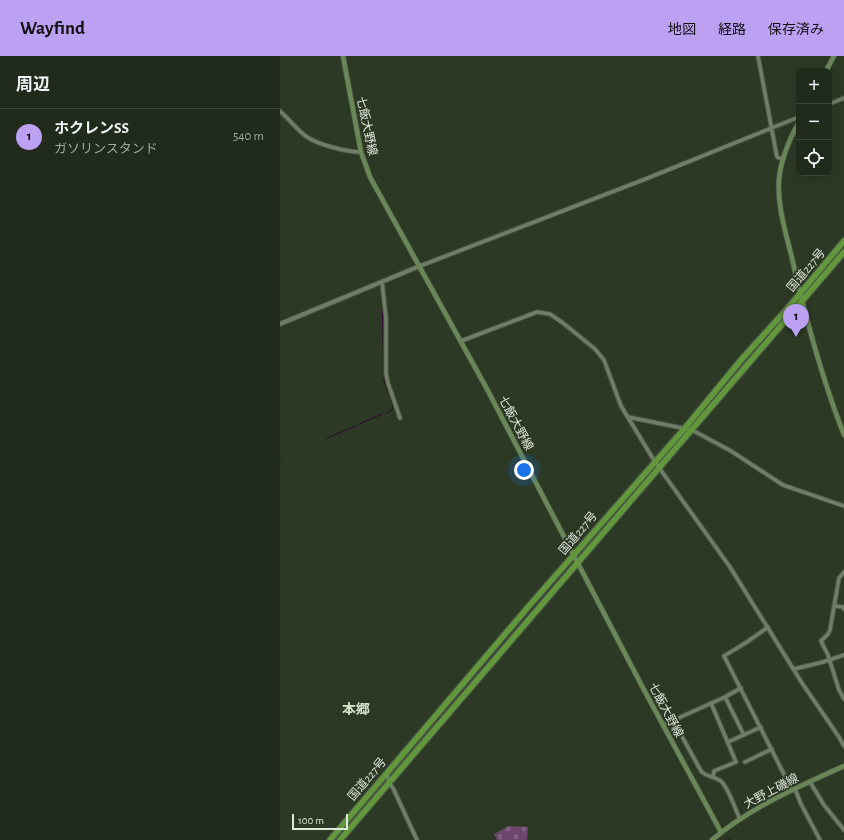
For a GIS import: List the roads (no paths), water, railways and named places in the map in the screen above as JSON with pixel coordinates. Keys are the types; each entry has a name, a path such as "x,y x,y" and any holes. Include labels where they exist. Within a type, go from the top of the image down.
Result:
{"highway":[{"name":"国道227号","path":"330,840 844,241"},
{"name":"国道227号","path":"340,840 844,252"}],"main road":[{"name":"七飯大野線","path":"343,56 361,152 370,176 488,390 663,725 721,832"},
{"path":"828,68 834,56"},
{"path":"796,127 791,136 783,159 779,180 779,199 801,302 823,378 844,435"},
{"name":"大野上磯線","path":"712,840 740,819 771,800 844,766"}],"street":[{"path":"758,56 776,157 783,159"},
{"path":"832,103 844,98"},
{"path":"280,111 307,137 353,152 361,152"},
{"path":"280,324 420,266 648,178 796,118"},
{"path":"382,282 386,318 386,374 400,418"},
{"path":"461,341 537,312 548,313 563,323 601,356 604,360 621,406 655,462 730,567 844,746"},
{"path":"628,417 692,430 731,451 783,484 844,506"},
{"path":"844,572 839,578 830,630 821,641 828,655 838,690 844,699"},
{"path":"834,606 842,607 844,609"},
{"path":"768,627 724,656 820,840"},
{"path":"794,669 844,655"},
{"path":"663,725 741,688"},
{"path":"724,697 744,735"},
{"path":"712,703 736,762 714,771 713,777"},
{"path":"673,720 701,771 708,776 719,780 726,788 740,819"},
{"path":"728,742 761,727"},
{"path":"745,762 772,749"},
{"path":"387,773 389,783 393,788 417,840"},
{"path":"810,782 824,805 844,830"}],"waterway":[{"path":"382,296 384,381 393,405 392,410 387,413"},
{"path":"359,424 382,414"},
{"path":"327,438 356,426"}],"place":[{"name":"ホクレンSS","path":"796,337"}],"district":[{"name":"本郷","path":"356,709"}]}
